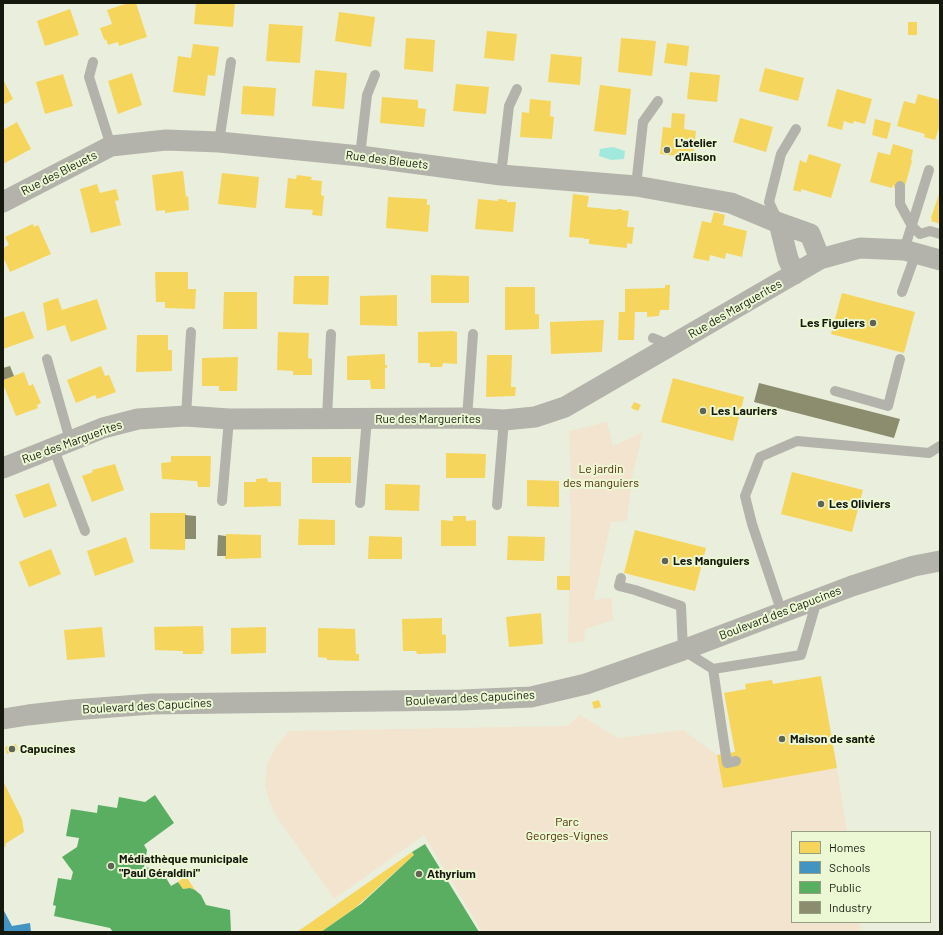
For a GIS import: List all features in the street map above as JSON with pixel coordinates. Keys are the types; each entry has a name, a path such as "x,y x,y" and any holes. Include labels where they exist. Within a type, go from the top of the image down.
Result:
{"street":[{"name":"Rue des Bleuets","path":"3,202 111,146 166,140 219,142 360,156 500,175 636,186 731,203 810,234 820,260"},
{"path":"779,223 788,259 795,274"},
{"path":"820,260 860,248 910,251 940,260"},
{"name":"Rue des Marguerites","path":"3,468 103,428 138,419 186,416 229,419 467,418 504,420 535,418 565,407 663,342 820,260"},
{"name":"Boulevard des Capucines","path":"3,719 50,712 152,704 462,700 531,697 586,684 683,650 852,586 914,566 940,561"}],"lane":[{"path":"93,62 88,77 111,146"},
{"path":"219,142 231,62"},
{"path":"360,156 367,95 375,75"},
{"path":"500,175 509,106 517,89"},
{"path":"636,186 643,122 658,101"},
{"path":"779,223 769,202 781,154 796,129"},
{"path":"902,292 910,251 912,226 929,170"},
{"path":"900,186 900,204 912,226 920,234 930,231 940,234"},
{"path":"186,416 191,332"},
{"path":"327,418 331,334"},
{"path":"467,418 473,334"},
{"path":"47,359 62,444 85,531"},
{"path":"835,391 888,406 900,359"},
{"path":"360,504 366,418"},
{"path":"222,501 229,419"},
{"path":"497,505 504,420"},
{"path":"782,613 752,524 745,496 760,458 797,441 929,452 940,446"},
{"path":"621,578 619,586 681,606 683,650 714,669 801,655 817,600"},
{"path":"714,669 727,763 736,761"}],"green space":[{"name":"Le jardin des manguiers","path":"607,422 613,446 643,432 633,473 627,521 611,522 594,600 612,598 613,620 585,629 584,641 568,643 571,508 569,494 571,484 569,431"},
{"name":"Parc Georges-Vignes","path":"580,715 618,738 683,730 717,755 723,788 837,768 847,831 791,831 791,923 860,923 861,932 482,932 424,835 334,899 274,813 265,787 267,764 277,745 289,731 567,726"}],"water":[{"path":"613,147 625,151 624,159 611,160 599,156 600,149"}],"building: Homes":[{"path":"128,3 136,3 147,37 119,46 118,42 108,45 100,28 112,24 107,10"},
{"path":"196,3 235,3 233,27 194,24"},
{"path":"70,9 79,35 45,46 37,21"},
{"path":"339,12 375,17 371,47 335,41"},
{"path":"908,22 917,22 917,35 908,35"},
{"path":"269,24 303,26 300,63 266,61"},
{"path":"487,31 517,34 514,61 484,58"},
{"path":"406,38 435,40 433,72 404,69"},
{"path":"621,38 656,41 652,76 618,72"},
{"path":"667,43 689,46 687,66 664,63"},
{"path":"193,44 219,47 215,76 208,75 205,96 173,92 178,56 191,58"},
{"path":"551,54 582,57 580,85 548,82"},
{"path":"765,68 804,78 798,101 759,91"},
{"path":"315,70 347,73 344,109 312,106"},
{"path":"690,72 720,75 717,102 687,99"},
{"path":"132,73 142,105 118,114 108,81"},
{"path":"63,74 73,106 45,114 36,82"},
{"path":"3,79 13,99 3,105"},
{"path":"456,84 489,87 486,114 453,111"},
{"path":"600,85 631,89 626,135 594,131"},
{"path":"243,86 276,88 274,116 241,114"},
{"path":"837,89 872,99 865,124 854,121 853,124 844,121 842,130 827,126"},
{"path":"918,94 940,100 940,125 935,140 924,137 925,134 897,126 904,101 915,104"},
{"path":"382,97 418,100 418,108 426,109 424,127 380,123"},
{"path":"530,99 551,101 550,116 554,117 552,139 520,137 522,112 529,113"},
{"path":"672,113 685,114 684,129 696,131 693,158 660,154 663,127 671,128"},
{"path":"740,118 773,127 766,152 733,142"},
{"path":"875,119 891,123 887,139 872,135"},
{"path":"17,122 31,149 3,164 3,130"},
{"path":"893,144 913,150 912,161 904,190 894,188 894,185 892,188 870,182 878,152 890,155"},
{"path":"809,154 841,164 831,198 801,189 801,192 793,190 800,160 806,163"},
{"path":"183,171 189,210 165,213 165,210 156,211 152,175"},
{"path":"222,173 259,177 256,208 218,204"},
{"path":"297,175 312,177 311,180 322,181 321,195 324,196 322,216 312,215 313,210 285,208 288,178 296,179"},
{"path":"97,184 100,193 116,189 119,200 115,201 121,225 91,233 80,189"},
{"path":"940,191 940,224 931,221 931,218"},
{"path":"573,194 589,196 587,207 617,210 622,209 621,210 629,211 627,227 634,227 632,244 627,243 627,248 589,244 589,239 569,237"},
{"path":"388,197 427,199 427,205 430,205 428,232 386,228"},
{"path":"478,199 498,201 498,199 507,200 507,202 516,202 513,232 475,229"},
{"path":"714,212 725,215 723,225 747,231 742,257 726,253 725,259 710,255 709,261 693,258 702,221 711,223"},
{"path":"33,224 34,227 38,225 51,254 10,272 3,257 3,248 9,245 5,237"},
{"path":"155,272 188,272 188,289 196,289 195,309 165,308 165,302 156,302"},
{"path":"431,275 469,276 469,303 431,303"},
{"path":"294,276 329,276 328,305 293,304"},
{"path":"665,285 670,285 669,310 660,310 659,316 647,317 647,312 635,312 634,340 618,340 619,312 625,312 625,289 665,288"},
{"path":"505,287 535,287 535,314 539,314 539,329 505,330"},
{"path":"224,292 257,292 257,329 223,329"},
{"name":"Les Figuiers","path":"842,293 915,312 904,353 831,334"},
{"path":"397,295 397,326 360,325 360,296"},
{"path":"58,298 62,310 97,299 107,329 71,342 65,325 47,331 43,303"},
{"path":"24,311 34,338 3,349 3,318"},
{"path":"604,320 602,352 551,354 550,322"},
{"path":"278,332 309,333 308,358 312,359 312,375 293,375 293,371 277,370"},
{"path":"418,332 457,332 457,364 443,363 442,367 430,367 430,363 418,363"},
{"path":"137,335 168,335 168,350 172,350 172,371 136,372"},
{"path":"385,354 385,365 387,365 387,368 385,368 385,389 371,389 370,380 347,380 347,356"},
{"path":"487,355 512,355 511,387 516,387 515,396 486,397"},
{"path":"238,357 237,391 219,391 219,386 202,386 202,358"},
{"path":"101,366 105,376 109,375 116,392 97,399 95,395 76,403 67,380"},
{"path":"24,372 29,386 33,384 41,403 37,405 38,408 16,416 3,384 3,380"},
{"name":"Les Lauriers","path":"673,378 744,397 733,441 661,422"},
{"path":"634,402 641,405 638,411 631,408"},
{"path":"446,453 486,454 485,478 446,478"},
{"path":"171,456 211,456 210,487 198,487 197,481 162,479 161,463 171,462"},
{"path":"312,457 351,457 351,483 312,483"},
{"path":"115,464 124,490 92,502 82,476 93,472 92,470"},
{"name":"Les Oliviers","path":"792,472 863,490 852,532 781,514"},
{"path":"267,478 268,482 281,482 281,506 244,507 244,482 256,482 256,479"},
{"path":"527,480 559,481 559,507 527,506"},
{"path":"49,483 57,506 24,518 15,495"},
{"path":"385,484 420,485 419,511 385,510"},
{"path":"150,513 186,513 185,550 150,549"},
{"path":"453,516 466,516 466,521 476,520 476,546 441,546 441,520 453,521"},
{"path":"299,519 335,520 335,545 298,545"},
{"name":"Les Manguiers","path":"635,530 706,548 695,591 624,573"},
{"path":"226,534 261,535 261,558 225,559"},
{"path":"369,536 402,537 402,559 368,559"},
{"path":"508,536 545,537 544,561 507,560"},
{"path":"126,537 134,562 95,576 87,551"},
{"path":"51,549 61,574 29,587 19,562"},
{"path":"557,576 570,576 570,590 557,590"},
{"path":"541,613 543,644 509,647 506,617"},
{"path":"442,618 442,634 446,635 446,653 417,654 416,651 403,651 402,619"},
{"path":"203,626 203,654 183,654 183,651 155,650 154,627"},
{"path":"102,627 105,657 67,660 64,630"},
{"path":"266,627 266,653 231,654 231,628"},
{"path":"318,628 355,629 356,654 359,654 359,661 327,660 327,658 318,657"},
{"name":"Maison de santé","path":"821,676 837,768 723,788 717,755 735,752 724,693 746,689 745,684 772,680 773,684"},
{"path":"599,700 601,707 594,709 592,702"},
{"name":"Capucines","path":"16,744 18,750 7,754 5,747"},
{"path":"3,781 22,819 24,832 5,844 6,846 3,848"},
{"path":"412,852 414,855 355,908 321,932 297,932"},
{"path":"186,876 195,890 190,888 183,889 178,882"}],"building: Schools":[{"path":"3,909 12,926 30,923 31,932 3,932"}],"building: Public":[{"path":"155,795 174,823 144,845 147,850 144,867 161,870 171,886 178,882 183,889 190,888 195,890 201,895 206,905 230,910 231,932 113,932 110,928 54,916 56,906 53,905 58,878 71,880 73,872 62,857 77,847 79,838 66,836 71,809 97,813 98,805 117,808 119,797 145,802"},
{"name":"Athyrium","path":"425,844 479,932 321,932 361,904 414,855 412,852"}],"building: Industry":[{"path":"10,366 14,376 3,380 3,368"},
{"path":"759,383 900,419 894,438 754,402"},
{"path":"185,515 196,516 196,539 185,539"},
{"path":"218,535 226,536 226,556 217,556"}],"place":[{"name":"L'atelier d'Alison","path":"667,150"},
{"name":"Les Figuiers","path":"873,323"},
{"name":"Les Lauriers","path":"703,411"},
{"name":"Les Oliviers","path":"821,504"},
{"name":"Les Manguiers","path":"665,561"},
{"name":"Maison de santé","path":"782,739"},
{"name":"Capucines","path":"12,749"},
{"name":"Médiathèque municipale \"Paul Géraldini\"","path":"111,866"},
{"name":"Athyrium","path":"419,874"}]}
